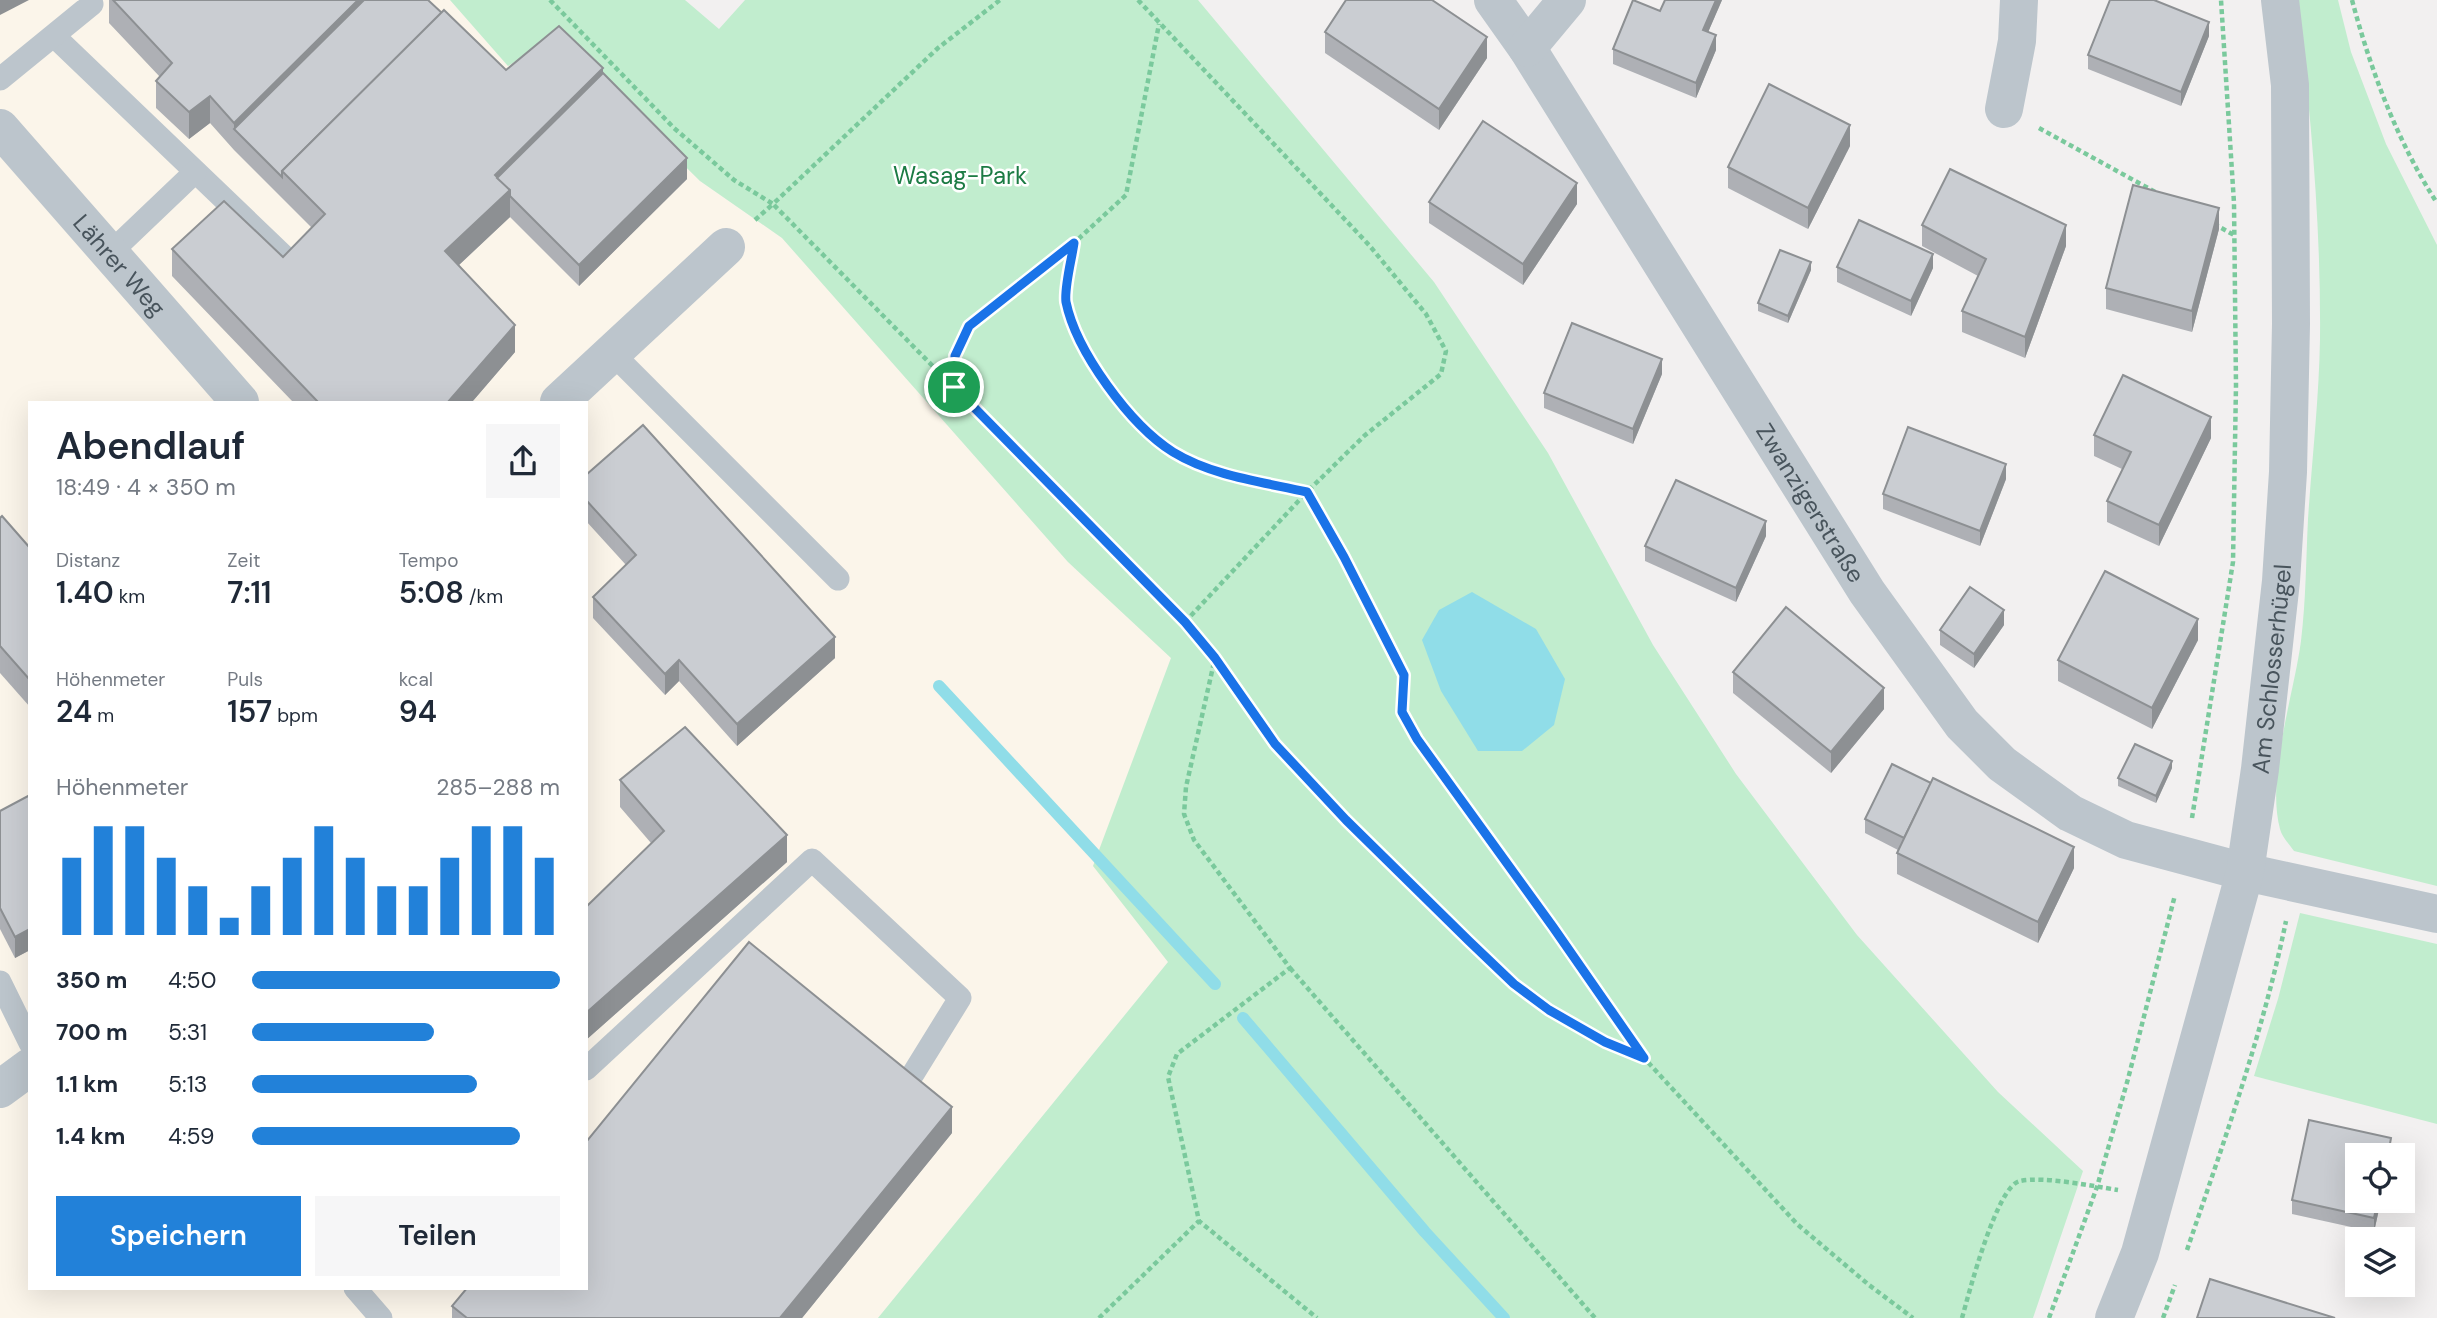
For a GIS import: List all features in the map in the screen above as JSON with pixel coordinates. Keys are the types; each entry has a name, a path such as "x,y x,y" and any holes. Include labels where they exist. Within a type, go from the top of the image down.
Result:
{"street":[{"name":"Zwanzigerstraße","path":"1493,0 1527,48 1867,592 1962,724 2002,764 2070,813 2126,839 2245,872 2437,914"},
{"path":"1527,48 1567,0"},
{"path":"2004,109 2017,41 2019,0"},
{"name":"Am Schlosserhügel","path":"2114,1318 2140,1253 2245,872 2260,769 2281,581 2288,472 2291,85 2280,0"},
{"name":"Lährer Weg","path":"0,128 239,401"},
{"path":"560,401 726,247"},
{"path":"0,1089 28,1068"}],"lane":[{"path":"0,79 92,4 90,0"},
{"path":"54,36 292,264"},
{"path":"109,254 195,172"},
{"path":"612,353 838,579"},
{"path":"588,1067 812,860 960,998 913,1074"},
{"path":"0,982 28,1039"},
{"path":"357,1290 382,1318"}],"path":[{"path":"550,0 674,128 734,180 773,204 1185,622 1215,658 1275,744 1346,820 1505,975 1549,1010 1605,1042 1644,1058"},
{"path":"726,247 938,48 1000,0"},
{"path":"1138,0 1369,245 1426,314 1446,351 1441,374 1364,436 1307,492 1185,622"},
{"path":"2049,1318 2097,1187 2128,1079 2185,856 2233,562 2236,385 2234,236 2221,0"},
{"path":"2352,0 2377,80 2399,137 2437,203"},
{"path":"954,387 955,356 969,326 1074,243 1126,195 1160,23"},
{"path":"2004,109 2162,196"},
{"path":"2210,222 2234,236"},
{"path":"1074,243 1066,300 1085,351 1115,396 1149,432 1174,452 1244,478 1307,492 1344,557 1404,675 1402,712 1417,739 1644,1058 1797,1224 1913,1318"},
{"path":"1215,658 1186,787 1184,814 1194,840 1290,968 1595,1318"},
{"path":"2185,1254 2250,1061 2268,1000 2295,882"},
{"path":"1290,968 1177,1054 1168,1077 1199,1221 1317,1318"},
{"path":"1962,1318 1988,1233 2009,1186 2017,1181 2033,1180 2154,1195"},
{"path":"1099,1318 1199,1221"},
{"path":"2164,1318 2177,1279"}],"shaded area":[{"path":"0,0 450,0 508,66 554,37 700,181 782,238 1068,562 1171,658 1094,866 1168,962 878,1318 0,1318"}],"green space":[{"name":"Wasag-Park","path":"450,0 685,0 719,29 745,0 1198,0 1434,282 1548,453 1653,645 1736,774 1857,935 1998,1092 2083,1171 2033,1318 878,1318 1168,962 1093,866 1171,658 1068,562 782,238 700,181 554,37 508,66"},
{"path":"2297,0 2338,0 2351,52 2386,144 2437,245 2437,886 2294,851 2281,832 2277,808 2279,761 2303,626 2320,339 2314,169"},
{"path":"2300,913 2437,944 2437,1124 2254,1076 2278,999"}],"water":[{"path":"1472,592 1536,629 1565,679 1554,725 1522,751 1478,751 1441,691 1422,640 1439,610"}],"building":[{"path":"113,0 358,0 234,123 210,96 189,112 156,81 172,63"},
{"path":"364,0 428,0 442,13 282,171 282,177 234,129"},
{"path":"1346,0 1432,0 1487,37 1439,109 1325,32"},
{"path":"1633,0 1660,11 1665,0 1716,0 1703,30 1716,35 1696,83 1613,49"},
{"path":"2110,0 2154,0 2209,22 2181,92 2088,55"},
{"path":"444,10 506,70 559,26 603,68 495,175 510,190 445,251 515,325 449,401 317,401 172,249 224,201 283,257 325,214 282,171"},
{"path":"603,73 687,158 579,265 510,196 510,190 497,178"},
{"path":"1769,84 1850,125 1808,208 1728,167"},
{"path":"1483,121 1577,183 1523,264 1429,202"},
{"path":"1950,169 2066,225 2025,337 1962,311 1986,259 1922,225"},
{"path":"2133,185 2219,208 2192,311 2106,288"},
{"path":"1859,220 1933,254 1911,301 1837,267"},
{"path":"1780,250 1811,262 1788,316 1758,303"},
{"path":"1572,323 1662,359 1633,429 1544,393"},
{"path":"2123,375 2211,417 2159,525 2107,501 2131,452 2094,435"},
{"path":"643,425 835,637 737,724 679,660 665,674 593,597 636,555 588,502 588,473"},
{"path":"1908,427 2006,464 1980,531 1883,494"},
{"path":"1676,480 1766,521 1736,588 1645,546"},
{"path":"2,516 28,546 28,678 0,646"},
{"path":"2105,571 2198,619 2152,708 2058,660"},
{"path":"1970,587 2004,610 1974,654 1940,630"},
{"path":"1786,607 1884,688 1831,752 1733,672"},
{"path":"685,727 787,835 588,1011 588,905 664,831 620,780"},
{"path":"2135,744 2172,761 2156,796 2118,778"},
{"path":"1892,764 1931,783 1904,838 1865,819"},
{"path":"1933,778 2074,847 2038,922 1897,853"},
{"path":"28,796 28,930 15,937 0,908 0,811"},
{"path":"749,942 952,1107 780,1318 467,1318 452,1306 465,1290 588,1290 588,1140"},
{"path":"2309,1120 2391,1138 2390,1143 2345,1143 2345,1212 2292,1200"},
{"path":"2351,1213 2375,1213 2374,1218"},
{"path":"2210,1279 2335,1318 2197,1318"}],"waterway":[{"path":"939,686 1215,984"},
{"path":"1243,1018 1425,1232 1504,1318"}],"route":[{"path":"1074,243 1066,300 1085,351 1115,396 1149,432 1174,452 1204,466 1307,492 1344,557 1404,675 1402,712 1417,739 1644,1058 1605,1042 1549,1010 1514,984 1469,941 1346,820 1275,744 1215,658 1185,622 954,387 955,356 969,326 1074,243"}]}
